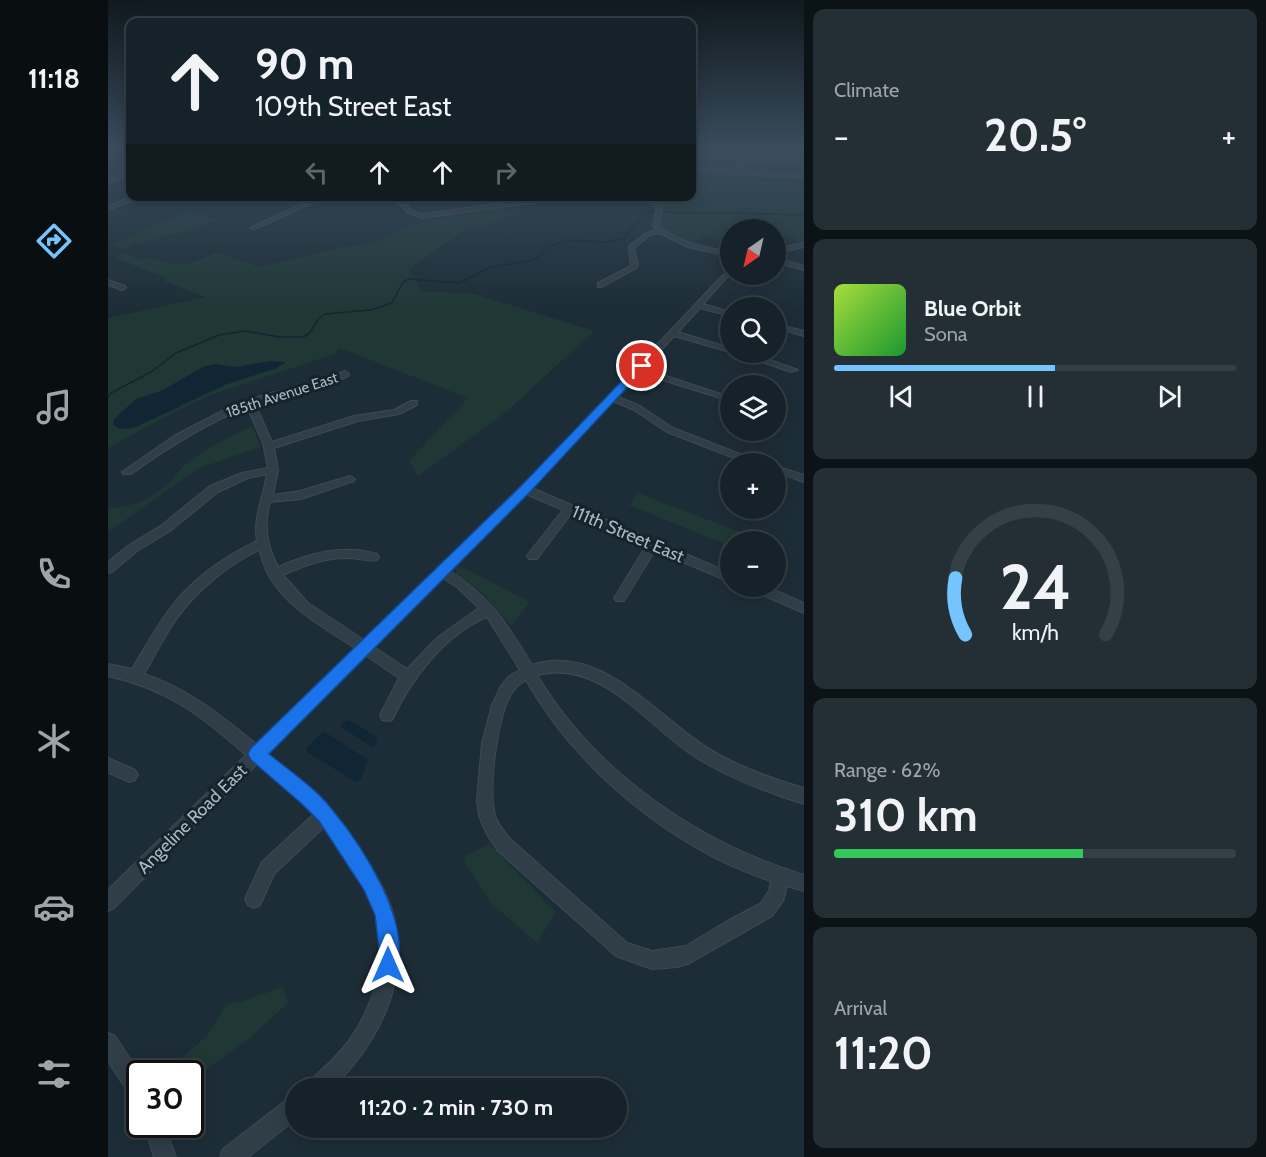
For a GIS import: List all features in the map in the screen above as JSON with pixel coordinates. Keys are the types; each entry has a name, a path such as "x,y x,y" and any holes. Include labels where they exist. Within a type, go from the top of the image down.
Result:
{"street":[{"path":"108,208 124,203 133,206"},
{"path":"253,228 309,203"},
{"path":"402,203 410,212 422,216 517,203"},
{"path":"656,203 660,206 656,226 660,231 688,243 720,251"},
{"path":"601,285 634,267 631,247 648,234 660,231"},
{"path":"786,248 804,245"},
{"path":"786,262 804,268"},
{"path":"786,264 790,263"},
{"name":"Angeline Road East","path":"108,902 525,489 613,398 720,281"},
{"path":"108,282 122,288"},
{"path":"698,305 720,311"},
{"path":"786,329 804,334"},
{"path":"674,333 720,347"},
{"path":"772,363 794,370"},
{"path":"639,370 720,396"},
{"name":"185th Avenue East","path":"127,472 179,436 250,403 290,390 332,381 345,374"},
{"path":"613,398 637,408 670,430 731,453"},
{"path":"250,403 269,446 273,470 261,519 262,544 274,574 291,596 304,607 408,677"},
{"path":"269,446 357,418 396,412 414,403"},
{"path":"108,569 133,548 166,528 214,489 246,475 273,470"},
{"path":"786,473 804,479"},
{"path":"266,500 301,495 350,479"},
{"name":"111th Street East","path":"525,489 720,574"},
{"path":"533,556 569,509"},
{"path":"135,676 173,614 193,590 239,555 262,544"},
{"path":"620,598 652,545"},
{"path":"274,574 309,558 328,554 349,552 373,557"},
{"path":"441,571 460,583 489,609 511,639 547,702 574,738 622,784 682,828 729,854 804,883"},
{"path":"778,597 804,608"},
{"path":"387,716 394,696 408,677 446,636 489,609"},
{"path":"781,876 777,895 766,910 690,954 677,958 652,960 622,950 503,844 487,818 484,792 486,771 500,698 513,681 540,669 562,666 590,674 630,696 701,752 743,775 804,796"},
{"path":"108,670 135,676 183,695 257,754 309,798 325,815 344,840 379,898 386,922 389,949 386,982 371,1024 358,1046 327,1078"},
{"path":"108,765 130,775"},
{"path":"254,899 267,868 325,815"},
{"path":"108,1043 126,1071"},
{"path":"231,1157 285,1114"},
{"path":"158,1138 165,1157"}],"green space":[{"path":"659,203 804,203 804,245 786,236 786,219 720,219 720,239 703,236 693,242 674,236 661,227 664,209"},
{"path":"522,205 522,211 486,225 468,228 409,269 422,291 475,294 594,331 506,412 418,476 409,461 468,398 340,348 335,352 337,353 208,396 108,448 108,318 205,297 162,280 167,278 114,258 124,253 143,261 144,258 150,258 180,264 193,262 217,252 259,267 375,242 420,222"},
{"path":"191,211 215,220 182,233 164,235 143,243 129,244 132,246 123,249 111,244"},
{"path":"252,426 261,447 199,468 108,532 108,508 134,504 150,497 195,458 218,443"},
{"path":"638,493 737,531 720,531 720,542 629,505"},
{"path":"456,565 530,602 511,626 480,590 456,573"},
{"path":"489,844 556,912 537,943 492,904 462,858"},
{"path":"283,987 288,1003 247,1040 204,1072 204,1060 179,1060 207,1036 226,1005"}],"water":[{"path":"271,361 286,362 277,368 225,385 134,428 120,429 113,425 114,419 136,399 161,391 203,367 215,364 236,367"},
{"path":"349,720 374,735 377,739 376,746 372,747 341,727 341,724"},
{"path":"325,732 368,760 361,779 356,782 307,752 306,748 321,733"}],"waterway":[{"path":"108,397 111,393 151,372 176,353 219,335 245,331 280,337 303,337 309,334 318,319 325,314 371,310 392,303 403,282 409,279 460,283 491,267 534,260 551,246 567,240 604,242 623,239 646,213 655,211"},
{"path":"665,212 804,216"}],"route":[{"path":"388,965 388,930 385,915 371,883 325,815 309,798 257,754 554,460 642,366"}]}
